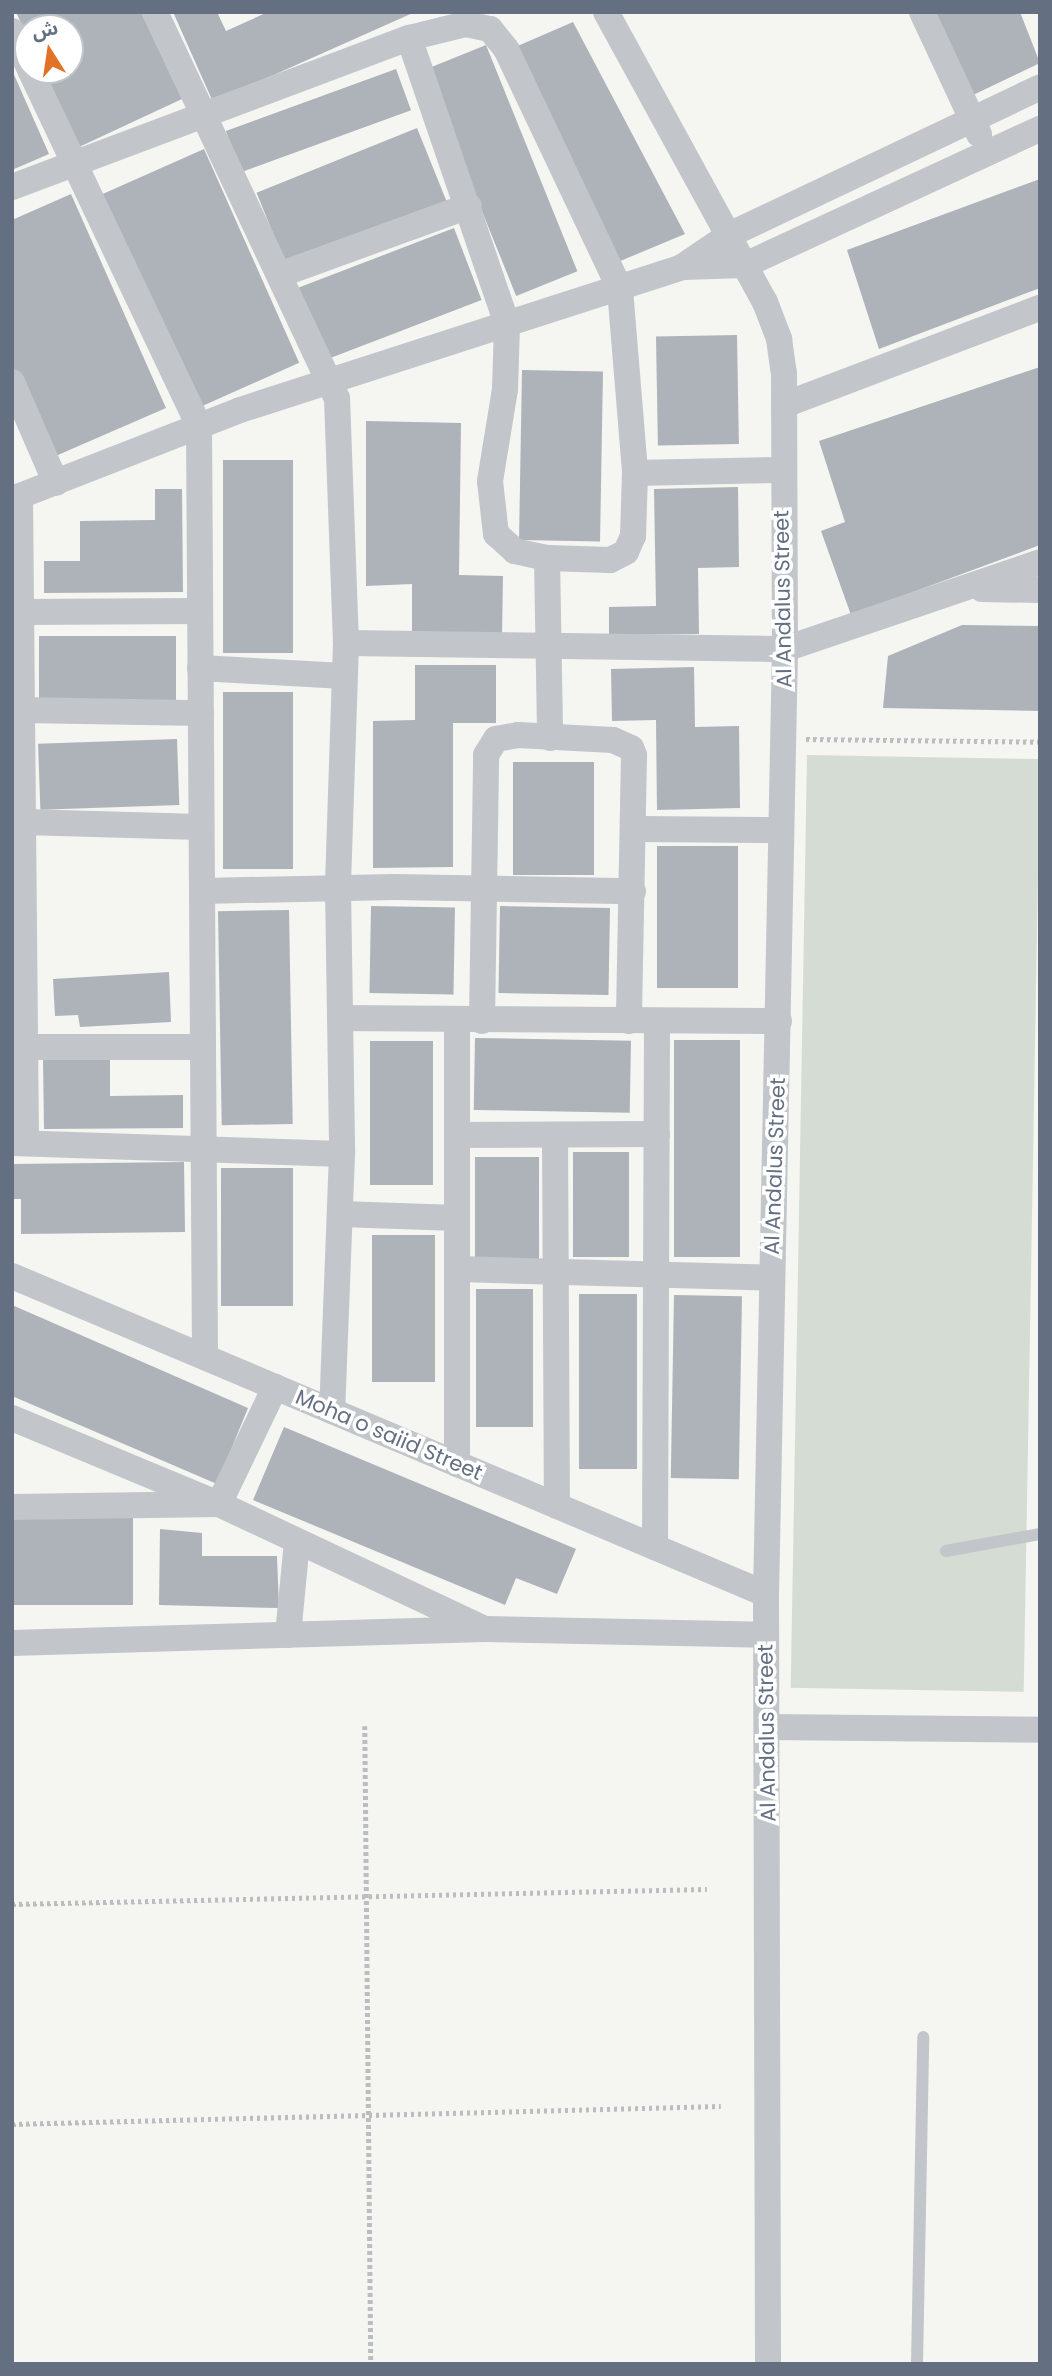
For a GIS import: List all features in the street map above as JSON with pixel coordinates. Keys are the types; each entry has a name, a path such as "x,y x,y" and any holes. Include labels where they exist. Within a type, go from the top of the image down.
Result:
{"street":[{"path":"155,12 337,398 346,643 338,888 342,1154 332,1411"},
{"name":"Al Andalus Street","path":"606,12 745,265 779,338 783,405 781,470 785,649 766,1594 768,2364"},
{"path":"922,12 989,153"},
{"path":"12,187 203,112 409,38 480,23 499,38 620,289 635,473 634,536 626,552 593,561 547,558 507,547 494,523 491,481 505,389 507,324 469,205 409,38"},
{"path":"37,84 199,426 205,1357"},
{"path":"342,1154 19,1143 25,1046 18,971 23,822 18,788 22,710 22,612 16,497 199,426 682,267 729,235 1040,87"},
{"path":"682,267 745,265 1040,129"},
{"path":"279,275 469,205"},
{"path":"783,405 1040,308"},
{"path":"12,382 56,483"},
{"path":"635,473 781,470"},
{"path":"547,558 550,737"},
{"path":"346,643 549,649 785,649 969,589 1040,562"},
{"path":"969,589 1040,590"},
{"path":"22,612 200,611"},
{"path":"200,668 344,676"},
{"path":"22,710 201,713"},
{"path":"457,1464 457,1135 485,889 487,748 503,736 613,740 631,748 636,829 629,1021"},
{"path":"23,822 201,827"},
{"path":"636,829 780,830"},
{"path":"202,891 338,888 634,891"},
{"path":"340,1018 469,1021 779,1021"},
{"path":"655,1547 657,1021"},
{"path":"25,1046 203,1047"},
{"path":"457,1135 657,1134"},
{"path":"555,1135 557,1506"},
{"path":"340,1214 457,1218"},
{"path":"457,1269 772,1278"},
{"name":"Moha o saiid Street","path":"12,1276 766,1594"},
{"path":"219,1504 275,1387"},
{"path":"12,1418 219,1504 485,1629"},
{"path":"12,1507 219,1504"},
{"path":"288,1635 297,1541"},
{"path":"12,1643 485,1629 766,1635"},
{"path":"768,1727 1040,1730"}],"lane":[{"path":"946,1551 1040,1534"},
{"path":"917,2364 923,2037"}],"path":[{"path":"783,738 1040,742"},
{"path":"365,1726 371,2364"},
{"path":"12,1904 707,1889"},
{"path":"12,2124 369,2118 721,2106"}],"shaded area":[{"path":"807,755 1040,759 1024,1692 791,1688"}],"building":[{"path":"16,12 141,12 182,99 79,147 50,84 84,84 84,14"},
{"path":"173,12 217,12 226,31 268,12 415,12 213,102"},
{"path":"930,12 1020,12 1040,63 971,96"},
{"path":"573,22 685,234 613,264 513,48"},
{"path":"486,45 577,271 516,296 425,70"},
{"path":"396,69 411,110 241,172 226,131"},
{"path":"12,70 14,84 18,84 49,154 12,170"},
{"path":"417,128 448,206 288,271 257,193"},
{"path":"204,149 299,363 195,409 100,195"},
{"path":"1040,179 1040,288 879,349 847,250"},
{"path":"71,194 166,408 51,458 12,370 12,220"},
{"path":"454,228 482,300 324,360 296,289"},
{"path":"737,335 739,444 658,445 656,336"},
{"path":"1040,367 1040,545 851,615 821,531 845,522 819,441"},
{"path":"522,370 603,371 600,541 519,540"},
{"path":"366,421 461,423 459,575 503,576 502,635 412,636 412,584 366,586"},
{"path":"223,460 293,460 293,653 223,653"},
{"path":"738,487 739,567 698,568 699,634 609,635 609,607 656,606 654,489"},
{"path":"155,489 182,489 183,592 44,593 44,561 80,561 80,521 155,520"},
{"path":"962,625 1040,626 1040,711 883,708 888,656"},
{"path":"39,636 176,636 176,701 39,701"},
{"path":"415,665 496,665 496,723 453,723 453,867 373,868 373,721 415,720"},
{"path":"694,667 695,727 739,726 740,808 657,810 656,720 612,721 611,669"},
{"path":"223,692 293,692 293,869 223,869"},
{"path":"177,739 179,805 40,810 38,744"},
{"path":"513,762 594,762 594,875 513,875"},
{"path":"657,846 738,846 738,988 657,988"},
{"path":"371,906 455,907 453,994 369,993"},
{"path":"500,906 610,908 608,995 498,993"},
{"path":"289,910 293,1124 222,1125 218,911"},
{"path":"169,972 171,1022 80,1027 78,1015 55,1016 53,979"},
{"path":"475,1038 631,1041 630,1113 474,1110"},
{"path":"674,1040 740,1040 740,1257 674,1257"},
{"path":"370,1041 433,1041 433,1185 370,1185"},
{"path":"110,1058 110,1096 183,1095 183,1128 44,1129 43,1059"},
{"path":"573,1152 629,1152 629,1257 573,1257"},
{"path":"475,1157 539,1157 539,1259 475,1259"},
{"path":"184,1162 185,1232 21,1234 21,1199 12,1199 12,1164"},
{"path":"221,1168 293,1168 293,1306 221,1306"},
{"path":"372,1235 435,1235 435,1382 372,1382"},
{"path":"476,1289 533,1289 533,1427 476,1427"},
{"path":"579,1294 637,1294 637,1469 579,1469"},
{"path":"674,1295 742,1296 739,1479 671,1478"},
{"path":"12,1305 248,1408 217,1484 12,1396"},
{"path":"284,1427 576,1549 557,1594 516,1578 505,1605 253,1500"},
{"path":"13,1518 133,1518 133,1605 13,1605"},
{"path":"160,1529 202,1533 202,1556 277,1556 279,1608 159,1605"}]}
